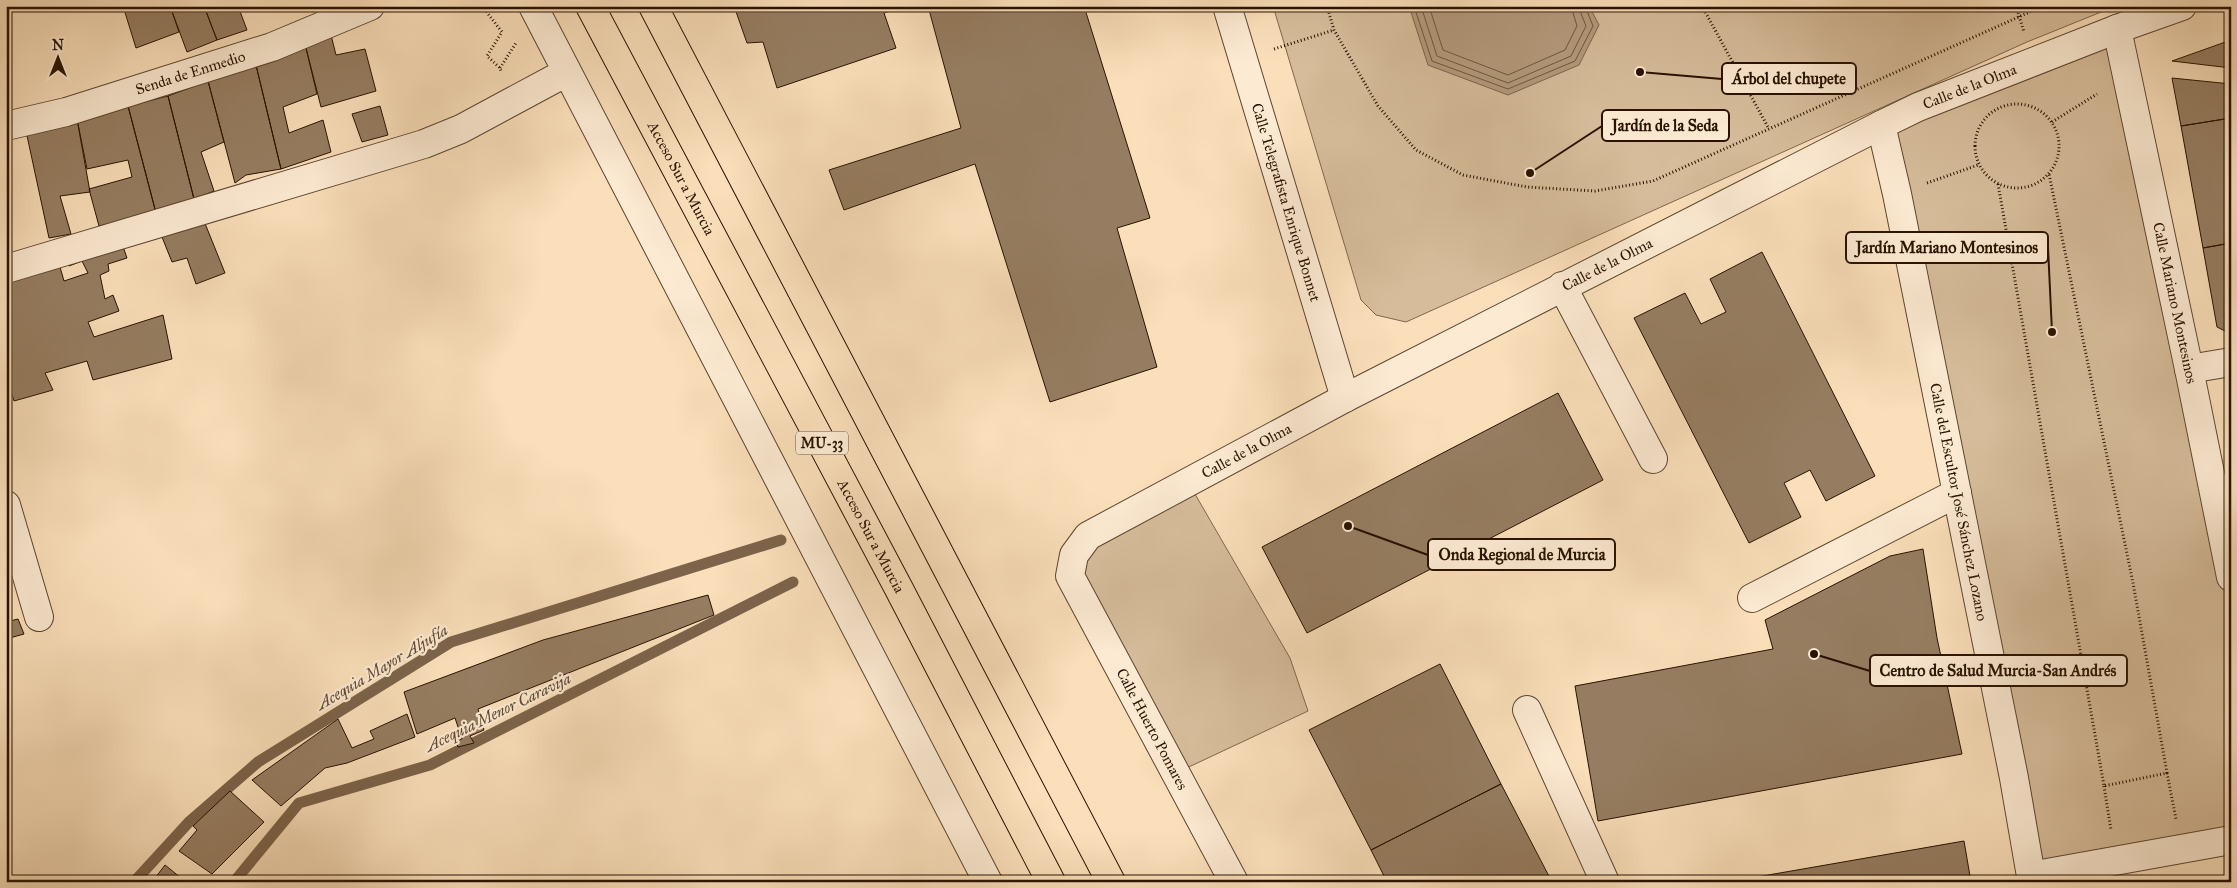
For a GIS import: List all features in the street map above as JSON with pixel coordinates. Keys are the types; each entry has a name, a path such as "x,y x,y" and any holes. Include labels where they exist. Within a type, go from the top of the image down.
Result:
{"highway":[{"name":"Acceso Sur a Murcia","path":"590,6 894,580 1051,882"},
{"path":"653,6 1111,882"}],"street":[{"name":"Senda de Enmedio","path":"6,126 66,112 272,47 370,6"},
{"name":"Calle Telegrafista Enrique Bonnet","path":"1227,6 1345,398"},
{"name":"Calle de la Olma","path":"1070,576 1074,555 1088,536 1345,398 1562,286 1918,107 2117,29 2182,6"},
{"path":"528,8 567,72 988,882"},
{"name":"Calle Mariano Montesinos","path":"2117,29 2231,577"},
{"path":"6,269 424,144 461,129 567,72"},
{"name":"Calle del Escultor José Sánchez Lozano","path":"1881,124 1897,194 2014,778 2031,879"},
{"path":"1562,286 1653,459"},
{"path":"2189,369 2231,362"},
{"path":"1752,598 1957,493"},
{"path":"6,505 39,617"},
{"name":"Calle Huerto Pomares","path":"1070,576 1234,882"},
{"path":"1527,710 1605,882"},
{"path":"2031,879 2181,848 2231,840"}],"path":[{"path":"482,6 502,32 487,56 500,68 519,39"},
{"path":"1327,6 1334,30 1378,106 1416,150 1464,176 1527,187 1595,191 1653,181 2043,6"},
{"path":"1702,6 1769,129"},
{"path":"2016,6 2020,16"},
{"path":"1242,58 1334,30"},
{"path":"2052,122 2127,76"},
{"path":"2016,103 2030,105 2042,112 2052,122 2058,134 2060,148 2057,162 2050,174 2039,183 2026,188 2011,188 1998,184 1986,176 1978,165 1974,151 1978,130 1990,113 2002,106 2016,103"},
{"path":"1897,194 1978,165"},
{"path":"2050,174 2133,583 2181,848"},
{"path":"1998,184 2104,786 2115,861"},
{"path":"2104,786 2167,772"}],"shaded area":[{"path":"1273,6 2116,6 2027,42 1406,322 1376,315 1361,300"},
{"path":"2117,29 2231,577 2231,840 2031,876 1881,125"},
{"path":"1188,482 1290,658 1308,711 1176,773 1074,555"}],"water":[{"path":"1409,6 1589,6 1599,25 1579,65 1508,95 1428,65"}],"building":[{"path":"123,6 170,6 179,32 136,48"},
{"path":"170,6 204,6 217,40 187,52"},
{"path":"204,6 238,6 247,30 217,40"},
{"path":"734,6 909,6 884,13 896,48 777,88 763,42 747,43"},
{"path":"928,6 1084,6 1150,218 1117,228 1157,367 1050,402 975,164 844,210 829,170 961,128"},
{"path":"331,35 336,55 365,49 376,91 321,107 305,44"},
{"path":"2231,40 2231,68 2172,61"},
{"path":"305,44 317,94 283,107 289,133 323,120 331,152 281,169 255,61"},
{"path":"255,61 281,169 246,175 235,183 208,81"},
{"path":"2172,78 2231,84 2231,118 2181,126"},
{"path":"208,81 224,142 201,152 214,191 194,199 168,96"},
{"path":"168,96 194,199 156,213 128,106"},
{"path":"128,106 156,213 99,226 89,189 132,177 128,160 87,169 77,119"},
{"path":"380,106 388,135 362,142 352,114"},
{"path":"2231,118 2231,243 2203,248 2181,126"},
{"path":"77,119 90,192 60,196 71,234 49,238 26,131"},
{"path":"202,216 225,273 196,284 187,258 172,262 160,232"},
{"path":"120,238 127,258 108,264 109,271 100,275 105,299 113,295 119,311 88,322 94,337 163,315 172,359 93,380 87,361 45,373 53,390 14,401 6,375 6,371 11,370 6,356 6,301 8,300 6,275 58,260 64,281 88,273 82,261 69,266 65,255"},
{"path":"2231,243 2231,334 2217,327 2203,248"},
{"path":"1762,252 1875,476 1826,501 1810,470 1784,483 1801,517 1749,543 1634,318 1685,293 1701,324 1726,312 1710,279"},
{"path":"2231,389 2231,405 2228,390"},
{"path":"1558,393 1603,480 1307,633 1262,547"},
{"path":"1923,549 1937,638 1962,754 1598,821 1575,686 1773,649 1765,620 1890,556"},
{"path":"708,595 714,615 478,709 484,730 470,736 474,743 458,747 456,741 462,739 455,718 417,734 404,692 543,640"},
{"path":"18,619 24,634 6,639 6,622"},
{"path":"1440,664 1501,784 1371,850 1309,730"},
{"path":"407,714 415,737 347,763 325,768 281,806 252,780 338,719 352,748 374,739 370,731"},
{"path":"1501,784 1552,882 1387,882 1371,850"},
{"path":"230,791 264,822 212,874 179,851 197,830 193,826"},
{"path":"1964,841 1971,882 1728,882"},
{"path":"165,865 186,882 152,882"}],"waterway":[{"name":"Acequia Mayor Aljufía","path":"134,882 189,822 258,762 451,642 781,540"},
{"name":"Acequia Menor Caravija","path":"234,882 299,803 430,765 793,582"}],"place":[{"name":"Árbol del chupete","path":"1640,72"},
{"name":"Jardín de la Seda","path":"1530,173"},
{"name":"Jardín Mariano Montesinos","path":"2052,332"},
{"name":"Onda Regional de Murcia","path":"1348,526"},
{"name":"Centro de Salud Murcia-San Andrés","path":"1814,654"}]}
